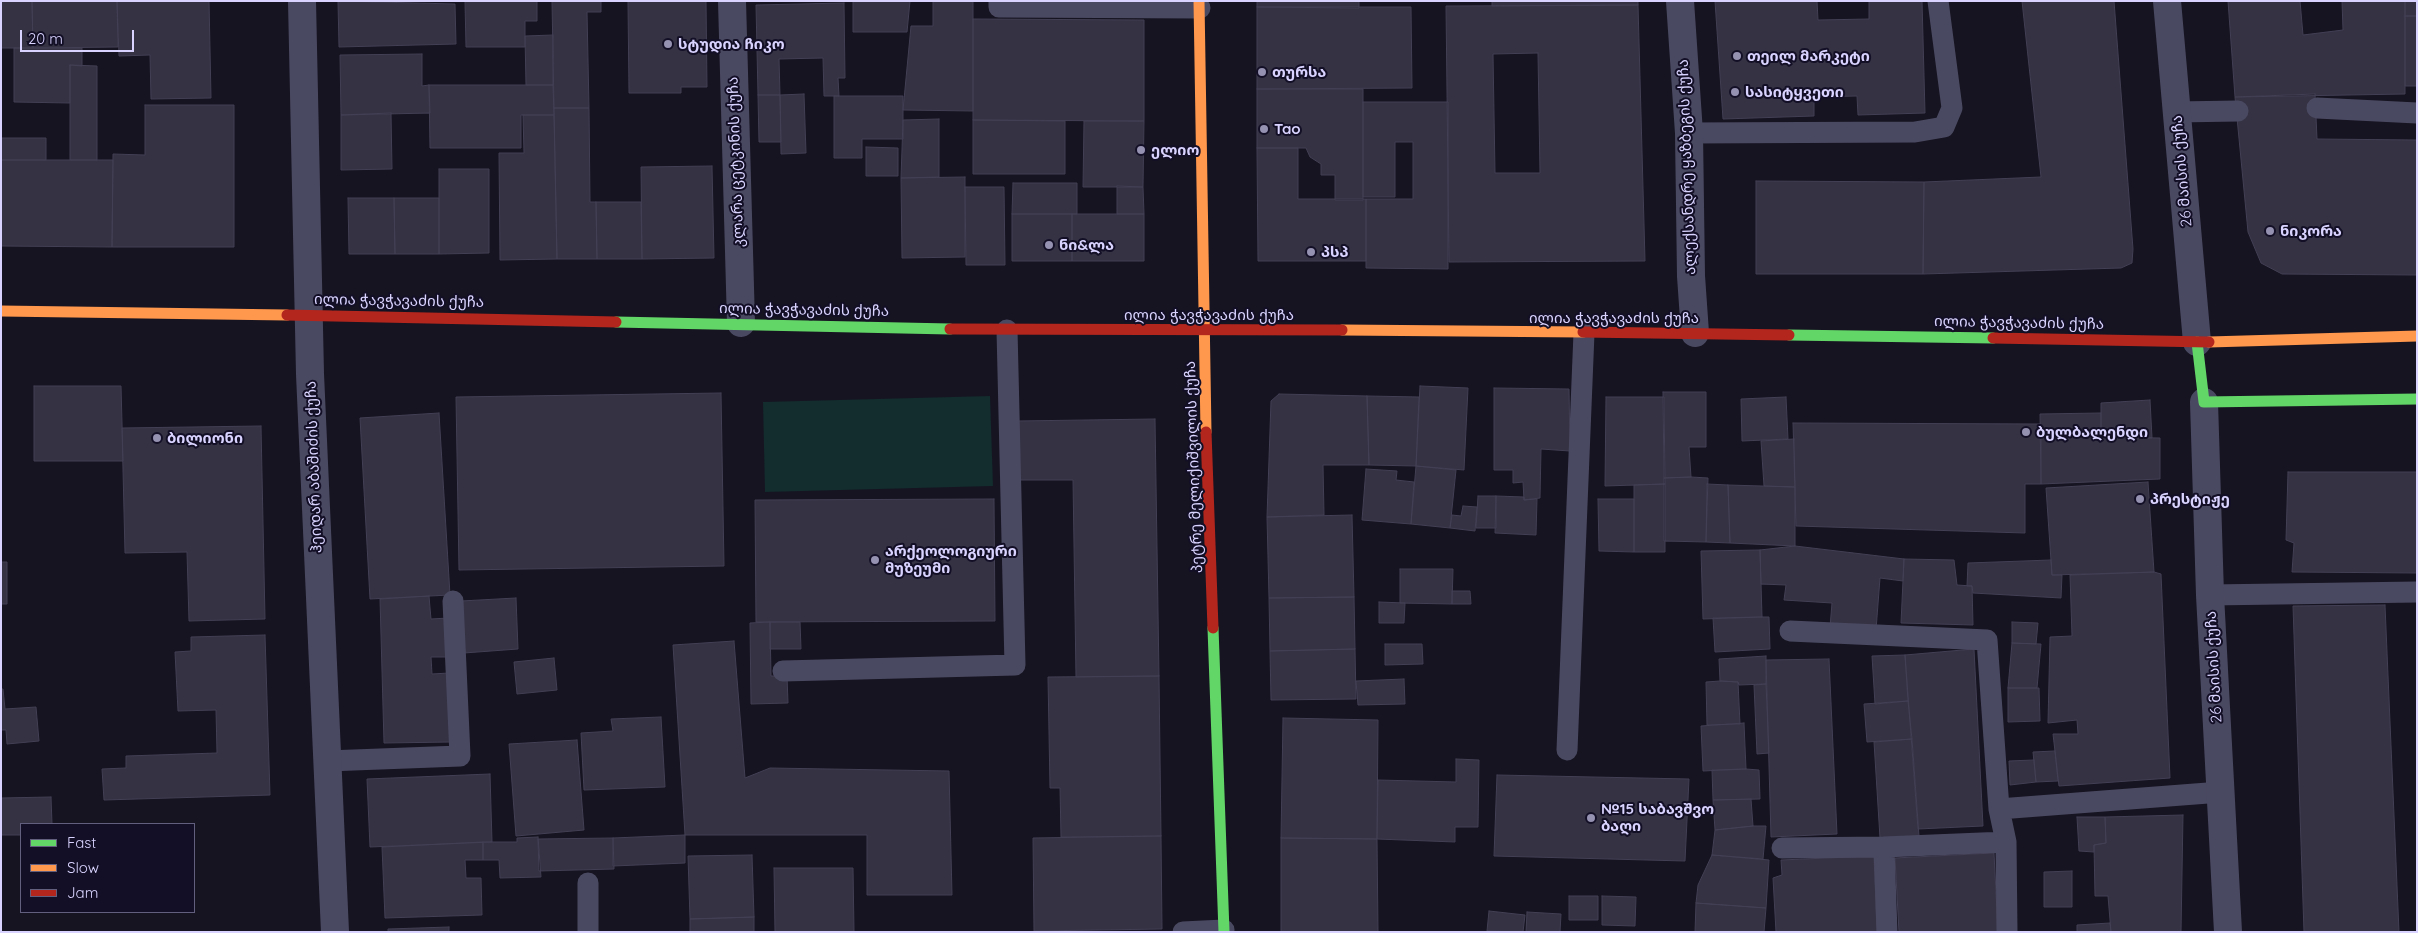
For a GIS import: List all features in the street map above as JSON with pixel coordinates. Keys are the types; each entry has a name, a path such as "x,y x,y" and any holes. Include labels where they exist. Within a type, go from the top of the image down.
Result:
{"main road":[{"name":"პეტრე მელიქიშვილის ქუჩა","path":"1200,5 1205,393 1224,931"},
{"name":"ილია ჭავჭავაძის ქუჩა","path":"1,311 310,314 1007,330 1205,331 1259,329 1695,333 2197,342 2417,336"},
{"path":"2197,342 2204,402 2417,399"}],"street":[{"name":"ჰეიდარ აბაშიძის ქუჩა","path":"302,1 310,314 327,761 336,932"},
{"name":"კლარა ცეტკინის ქუჩა","path":"732,1 740,323"},
{"name":"ალექსანდრე ყაზბეგის ქუჩა","path":"1680,1 1689,133 1691,276 1695,333"},
{"name":"26 მაისის ქუჩა","path":"2167,1 2197,342"},
{"name":"26 მაისის ქუჩა","path":"2204,402 2210,595 2228,932"}],"lane":[{"path":"999,1 999,7 1200,5"},
{"path":"1689,133 1915,132 1944,127 1952,108 1938,1"},
{"path":"2317,108 2417,113"},
{"path":"2176,112 2238,112"},
{"path":"783,672 1015,665 1007,330"},
{"path":"1567,750 1584,333"},
{"path":"2210,595 2417,592"},
{"path":"327,761 460,756 453,601"},
{"path":"1790,631 1986,640 1999,809 2006,842 2007,932"},
{"path":"1999,809 2220,792"},
{"path":"1782,848 1884,847 2006,842"},
{"path":"1884,847 1887,932"},
{"path":"588,883 588,932"},
{"path":"1183,932 1224,931"}],"green space":[{"path":"990,396 993,486 765,492 763,402"}],"building":[{"path":"1,1 32,1 33,48 1,48"},
{"path":"32,1 117,1 118,47 33,48"},
{"path":"117,1 209,1 211,98 151,99 150,55 119,56"},
{"path":"338,1 455,4 456,44 339,47"},
{"path":"465,1 537,1 537,21 525,21 525,47 466,47"},
{"path":"552,1 601,1 601,12 587,12 589,108 554,108"},
{"name":"სტუდია ჩიკო","path":"628,1 706,1 707,87 681,87 681,93 629,93"},
{"path":"853,1 910,1 907,32 853,32"},
{"path":"933,1 973,1 973,111 903,110 911,26 933,26"},
{"path":"1257,1 1359,1 1359,8 1257,7"},
{"path":"1492,1 1638,1 1638,5 1492,6"},
{"path":"1715,1 1817,1 1818,20 1869,19 1869,1 1922,1 1925,113 1858,115 1857,96 1814,97 1814,116 1723,119"},
{"path":"2022,1 2114,1 2133,249 2132,263 2121,268 1923,274 1924,182 2041,177"},
{"path":"2228,1 2300,1 2303,35 2343,30 2342,1 2405,1 2405,94 2235,97"},
{"path":"2405,1 2417,1 2417,16 2405,16"},
{"path":"844,3 845,78 838,78 839,96 824,96 823,58 779,59 780,95 758,95 756,5"},
{"path":"1638,5 1645,261 1449,262 1446,6","holes":["1538,53 1540,173 1495,173 1493,54"]},
{"path":"1257,7 1411,7 1412,88 1257,89"},
{"path":"2405,16 2417,16 2417,86 2405,86"},
{"path":"973,19 1144,20 1144,121 973,120"},
{"path":"553,35 553,85 526,85 525,36"},
{"path":"14,48 82,48 82,66 70,65 70,103 14,102"},
{"path":"422,54 422,86 429,85 430,113 341,115 340,55"},
{"path":"70,65 97,66 97,160 70,160"},
{"path":"429,85 553,85 554,115 521,115 521,148 430,148"},
{"path":"1257,89 1363,89 1363,200 1335,200 1335,175 1321,175 1321,164 1310,157 1306,148 1257,148"},
{"path":"804,94 806,153 781,154 780,95"},
{"path":"2315,94 2317,139 2417,140 2417,275 2282,274 2261,263 2248,232 2235,97"},
{"path":"758,95 780,95 781,142 759,142"},
{"path":"834,96 903,96 903,139 862,139 862,158 834,158"},
{"path":"1363,102 1448,102 1448,269 1366,268 1366,199 1413,199 1413,142 1395,142 1395,197 1363,197"},
{"path":"145,105 234,105 234,247 112,247 113,154 145,155"},
{"path":"554,108 589,108 590,202 596,202 597,259 557,259"},
{"path":"391,113 392,169 341,170 341,115"},
{"path":"523,115 554,115 557,259 500,260 499,153 524,153"},
{"path":"939,119 939,177 901,178 903,120"},
{"path":"973,120 1065,121 1065,174 973,174"},
{"path":"1084,121 1144,121 1143,187 1083,187"},
{"path":"1,138 46,138 46,160 1,160"},
{"path":"866,147 898,148 898,176 866,176"},
{"path":"1257,148 1298,148 1298,199 1366,199 1366,261 1258,261"},
{"path":"1,160 113,160 112,247 1,246"},
{"path":"712,166 714,258 642,259 641,167"},
{"path":"439,169 489,169 489,253 439,254"},
{"path":"965,177 965,257 902,258 901,178"},
{"path":"1756,181 1924,182 1923,274 1756,274"},
{"path":"1013,183 1077,183 1077,214 1012,214"},
{"path":"1117,186 1143,187 1144,214 1117,214"},
{"path":"965,187 1004,187 1005,265 966,265"},
{"path":"348,198 394,198 395,254 349,254"},
{"path":"394,198 439,198 439,254 395,254"},
{"path":"596,202 641,202 642,259 597,259"},
{"path":"1012,214 1072,214 1072,261 1012,261"},
{"path":"1072,214 1144,214 1144,261 1072,261"},
{"path":"34,386 121,386 123,461 34,461"},
{"path":"1420,386 1468,388 1464,470 1416,466"},
{"path":"1494,388 1569,389 1570,451 1541,449 1540,498 1524,500 1523,482 1513,483 1513,470 1494,470"},
{"path":"1663,392 1706,392 1706,447 1689,447 1691,477 1664,478"},
{"path":"721,393 724,566 459,570 456,397"},
{"path":"1279,394 1367,396 1369,465 1323,465 1324,515 1267,517 1271,401"},
{"path":"1367,396 1419,397 1416,466 1369,465"},
{"path":"1606,397 1664,397 1665,484 1605,486"},
{"path":"1786,397 1788,439 1742,441 1741,399"},
{"path":"2150,400 2152,438 2101,437 2101,403"},
{"path":"439,413 450,595 370,599 360,418"},
{"path":"2101,413 2101,437 2160,438 2160,479 2041,484 2040,414"},
{"path":"1155,419 1159,676 1076,677 1073,480 1018,480 1017,421"},
{"path":"1793,423 2041,424 2041,484 2025,484 2025,533 1796,526"},
{"path":"261,426 265,619 189,621 187,552 125,553 122,428"},
{"path":"1794,439 1795,487 1764,486 1761,441"},
{"path":"1416,466 1456,470 1450,528 1411,524"},
{"path":"1366,469 1397,471 1396,480 1414,482 1411,524 1362,520"},
{"path":"2288,472 2417,472 2417,573 2292,572 2294,543 2286,540"},
{"path":"1664,478 1708,478 1706,542 1664,541"},
{"path":"2148,482 2154,572 2052,575 2046,488"},
{"path":"1665,484 1665,552 1634,552 1634,485"},
{"path":"1707,484 1728,485 1730,543 1706,542"},
{"path":"1728,485 1795,487 1795,546 1730,543"},
{"path":"1478,496 1496,496 1496,528 1476,528"},
{"path":"1496,496 1524,497 1524,500 1537,499 1536,535 1495,533"},
{"name":"არქეოლოგიური მუზეუმი","path":"994,499 995,621 756,622 755,500"},
{"path":"1598,499 1634,499 1634,552 1599,551"},
{"path":"1463,506 1477,507 1475,531 1450,528 1452,515 1461,516"},
{"path":"1352,515 1354,597 1269,598 1267,517"},
{"path":"1795,546 1904,559 1903,581 1880,578 1876,630 1830,627 1832,603 1784,600 1786,585 1761,584 1760,550"},
{"path":"1760,550 1762,617 1703,619 1701,551"},
{"path":"1904,559 1954,560 1957,585 1972,586 1973,625 1901,623"},
{"path":"2051,560 2052,575 2062,575 2061,598 1973,593 1972,586 1967,586 1968,563"},
{"path":"1,562 7,562 7,604 1,604"},
{"path":"1400,569 1453,569 1452,604 1400,603"},
{"path":"2154,572 2161,574 2170,778 2059,786 2053,734 2078,734 2077,720 2048,723 2050,637 2072,636 2070,575"},
{"path":"1452,591 1470,591 1471,604 1452,604"},
{"path":"429,596 431,619 448,618 449,657 431,657 432,674 449,673 451,742 384,743 380,599"},
{"path":"1354,597 1355,649 1270,651 1269,598"},
{"path":"516,598 518,649 464,653 461,601"},
{"path":"1379,602 1405,603 1404,623 1379,623"},
{"path":"2385,605 2399,932 2304,932 2293,606"},
{"path":"1769,617 1770,649 1715,652 1713,618"},
{"path":"770,622 771,676 787,676 788,703 751,704 750,623"},
{"path":"770,622 800,622 801,649 770,649"},
{"path":"2012,622 2038,623 2036,644 2012,643"},
{"path":"265,635 270,795 104,800 102,769 126,768 126,756 217,753 216,710 178,711 175,652 191,651 191,637"},
{"path":"734,641 745,778 770,768 949,771 952,895 867,895 867,835 685,835 673,645"},
{"path":"2012,643 2041,644 2037,688 2008,688"},
{"path":"1385,644 1422,644 1423,664 1385,665"},
{"path":"1355,649 1356,699 1271,700 1270,651"},
{"path":"1974,649 1983,826 1918,829 1905,655"},
{"path":"1905,655 1908,701 1875,704 1872,656"},
{"path":"1766,656 1766,684 1739,685 1738,682 1720,681 1719,659"},
{"path":"554,658 557,690 517,694 514,662"},
{"path":"1829,659 1837,834 1771,837 1766,660"},
{"path":"1159,676 1161,836 1061,837 1060,788 1050,788 1048,677"},
{"path":"1404,679 1405,704 1358,705 1356,681"},
{"path":"1706,682 1738,682 1740,724 1707,725"},
{"path":"1766,684 1769,753 1757,754 1754,685"},
{"path":"2008,688 2039,688 2040,721 2008,722"},
{"path":"1,689 3,689 5,709 36,707 39,741 7,744 6,730 1,730"},
{"path":"1908,701 1912,739 1867,742 1864,704"},
{"path":"661,717 665,787 584,790 581,733 613,731 611,719"},
{"path":"1283,718 1378,720 1377,839 1281,838"},
{"path":"1744,723 1746,769 1703,771 1701,726"},
{"path":"1912,739 1919,836 1880,838 1874,742"},
{"path":"577,740 584,830 516,836 509,744"},
{"path":"2055,751 2058,781 2036,782 2033,752"},
{"path":"1456,759 1479,760 1478,827 1455,827 1455,842 1377,839 1378,780 1456,782"},
{"path":"2034,760 2036,782 2010,785 2009,761"},
{"path":"1712,770 1759,770 1760,799 1713,800"},
{"path":"490,774 492,842 370,847 367,779"},
{"name":"№15 საბავშვო ბაღი","path":"1497,775 1689,779 1685,861 1494,856"},
{"path":"51,797 52,823 20,823 20,835 1,835 1,798"},
{"path":"1751,799 1753,826 1715,830 1713,800"},
{"path":"2183,815 2181,932 2111,932 2108,896 2095,896 2094,845 2106,843 2105,817"},
{"path":"2077,817 2105,817 2106,843 2094,845 2094,852 2079,851"},
{"path":"1766,826 1763,859 1712,855 1715,830"},
{"path":"685,835 685,863 613,866 613,838"},
{"path":"1161,836 1162,929 1034,931 1033,838"},
{"path":"538,837 541,877 500,878 499,860 483,860 483,842 517,842 517,838"},
{"path":"613,838 614,869 539,871 538,839"},
{"path":"1281,838 1377,839 1378,932 1281,932"},
{"path":"483,842 483,860 465,860 466,878 481,878 482,915 385,918 382,847"},
{"path":"1994,853 1998,932 1899,932 1895,858"},
{"path":"752,855 754,917 690,919 688,856"},
{"path":"1712,855 1769,860 1766,908 1696,903 1698,885"},
{"path":"1874,856 1877,932 1776,932 1773,878 1782,875 1781,860"},
{"path":"774,868 853,868 854,932 775,932"},
{"path":"2072,871 2072,907 2044,907 2044,872"},
{"path":"1569,896 1598,896 1598,920 1569,920"},
{"path":"1602,896 1636,897 1635,926 1602,925"},
{"path":"1696,903 1766,908 1764,932 1695,932"},
{"path":"1489,911 1525,915 1523,932 1487,931"},
{"path":"1527,912 1561,914 1560,932 1526,932"},
{"path":"754,917 754,932 690,932 690,919"},
{"path":"2110,923 2111,932 2077,932 2077,925"},
{"path":"449,927 449,932 388,932 388,929"}],"traffic: fast":[{"path":"616,322 950,329"},
{"path":"1789,335 1993,338"},
{"path":"2197,342 2204,402 2417,399"},
{"path":"1213,628 1224,932"}],"traffic: slow":[{"path":"1199,1 1206,432"},
{"path":"1,311 287,315"},
{"path":"1342,330 1583,332"},
{"path":"2209,342 2417,336"}],"traffic: jam":[{"path":"287,315 616,322"},
{"path":"950,329 1342,330"},
{"path":"1583,332 1789,335"},
{"path":"1993,338 2209,342"},
{"path":"1206,432 1213,628"}],"place":[{"name":"სტუდია ჩიკო","path":"668,44"},
{"name":"თეილ მარკეტი","path":"1737,56"},
{"name":"თურსა","path":"1262,72"},
{"name":"სასიტყვეთი","path":"1735,92"},
{"name":"Tao","path":"1264,129"},
{"name":"ელიო","path":"1141,150"},
{"name":"ნიკორა","path":"2270,231"},
{"name":"ნი&ლა","path":"1049,245"},
{"name":"პსპ","path":"1311,252"},
{"name":"ბულბალენდი","path":"2026,432"},
{"name":"ბილიონი","path":"157,438"},
{"name":"პრესტიჟე","path":"2140,499"},
{"name":"არქეოლოგიური მუზეუმი","path":"875,560"},
{"name":"№15 საბავშვო ბაღი","path":"1591,818"}]}
